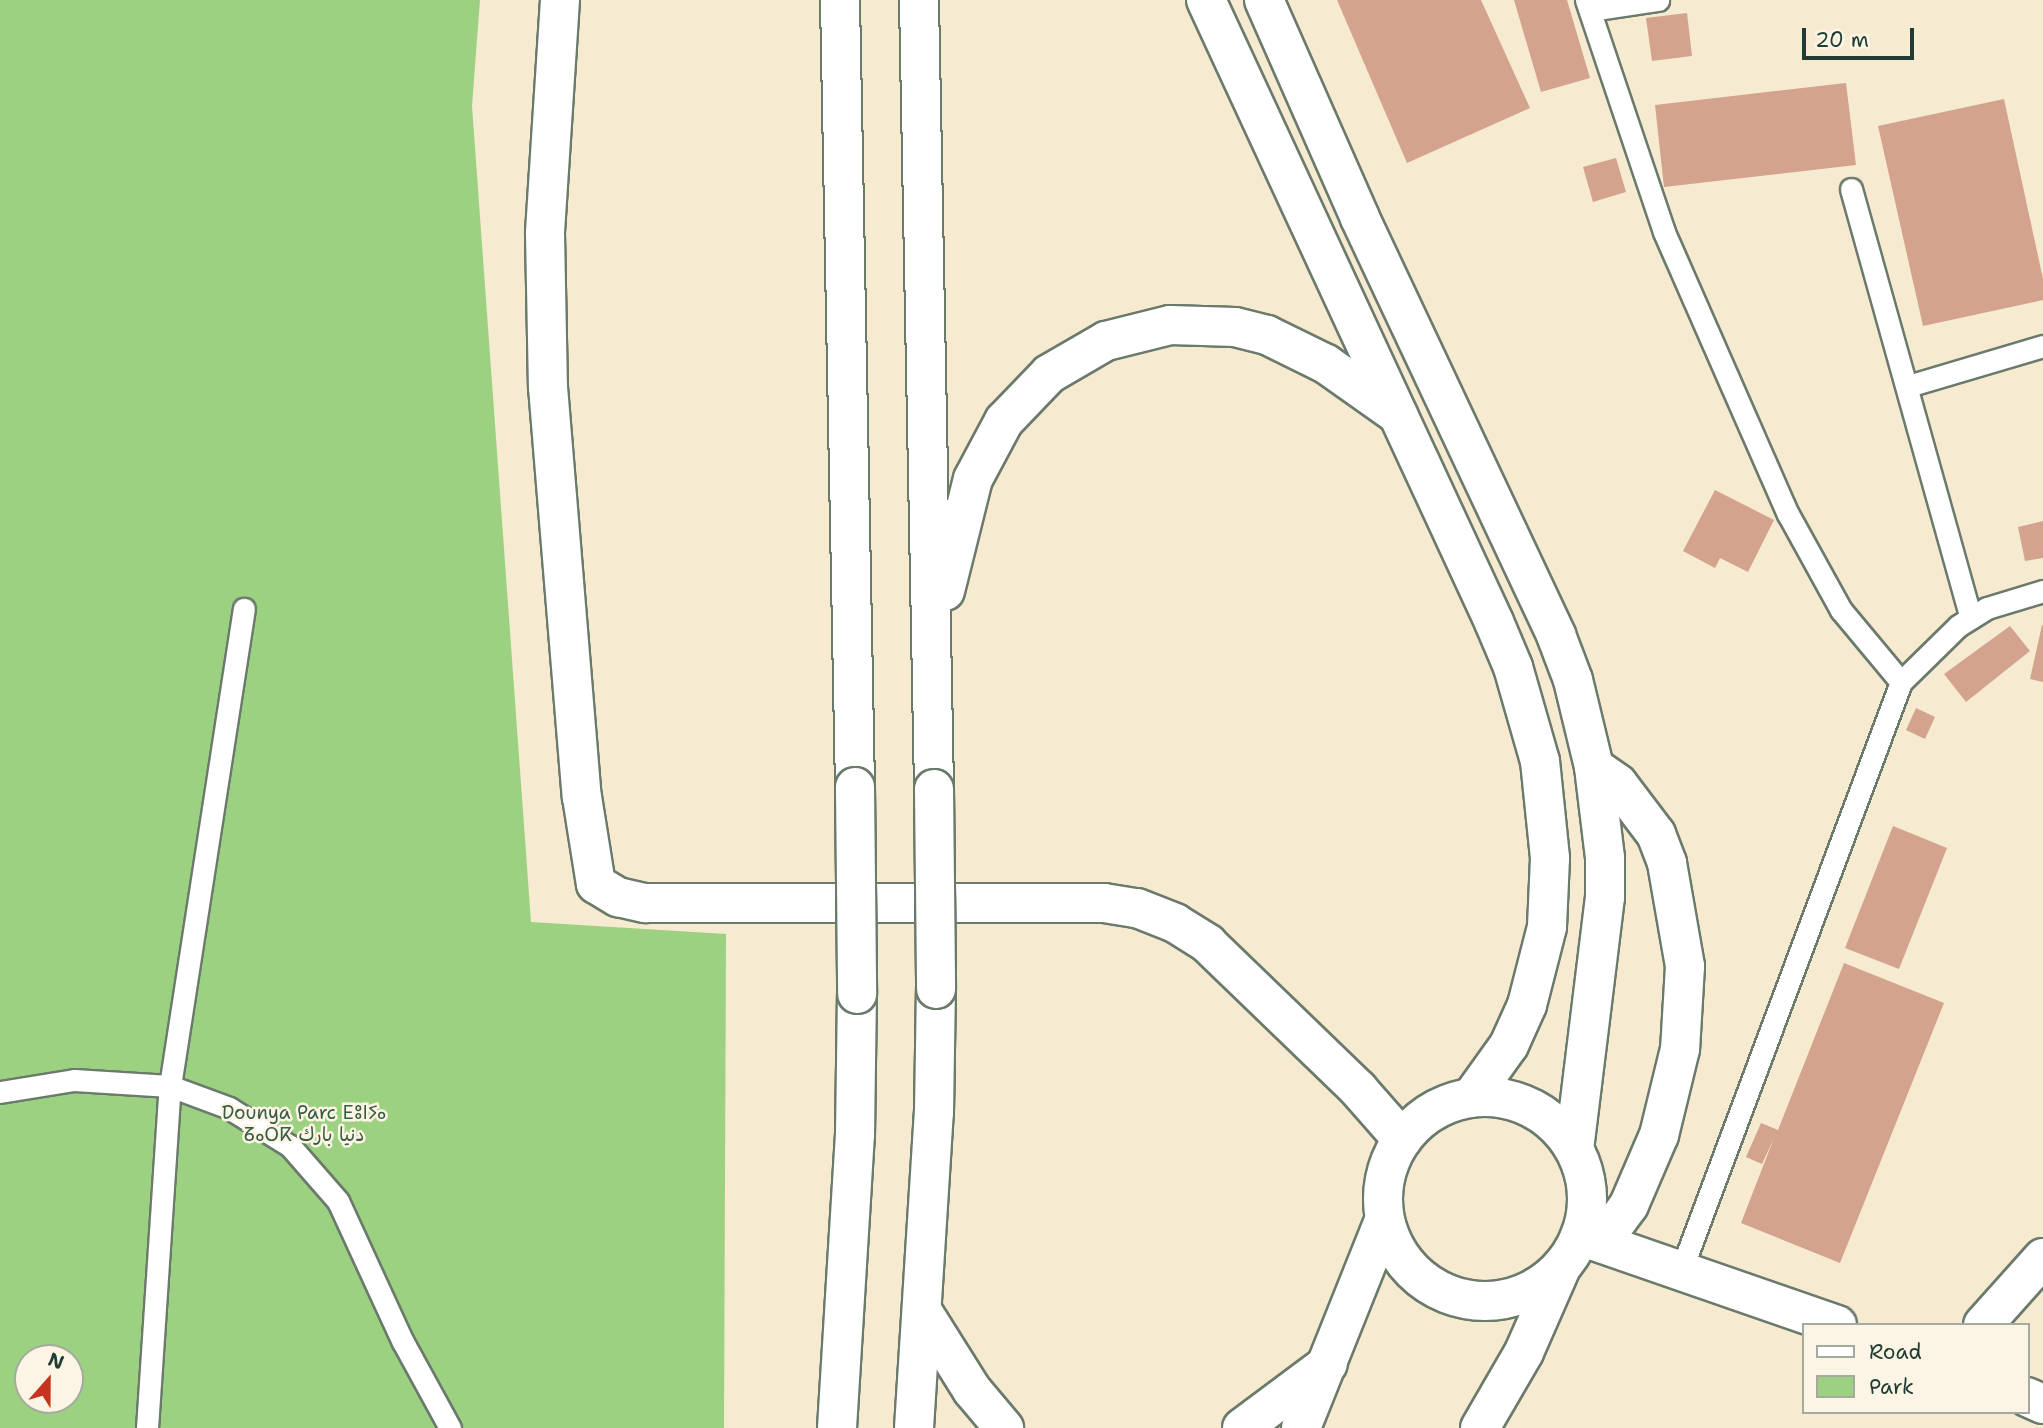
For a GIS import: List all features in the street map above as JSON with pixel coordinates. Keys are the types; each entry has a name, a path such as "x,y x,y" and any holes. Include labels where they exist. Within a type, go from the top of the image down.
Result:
{"main road":[{"path":"560,0 545,221 548,387 582,797 596,884 618,897 646,903 1104,903 1137,908 1175,923 1208,944 1358,1089 1402,1139"},
{"path":"836,1428 855,1135 857,995 840,0"},
{"path":"914,1428 923,1312 936,989 919,0"},
{"path":"1206,0 1513,667 1534,737 1547,809 1549,897 1537,972 1509,1045 1471,1098"},
{"path":"1264,0 1360,218 1556,635 1573,680 1594,767 1605,858 1605,897 1574,1148 1588,1192 1591,1240"},
{"path":"932,644 964,510 987,449 1025,396 1077,355 1137,331 1170,325 1235,327 1297,347 1398,415"},
{"path":"1384,1221 1406,1266 1424,1282 1458,1298 1494,1302 1519,1297 1560,1270 1629,1205 1659,1135 1680,1049 1685,966 1667,863 1656,834 1618,784 1594,767"},
{"path":"1301,1428 1384,1221 1385,1172 1402,1139 1427,1114 1471,1098 1495,1097 1541,1113 1574,1148"},
{"path":"1591,1240 1682,1268 1832,1323"},
{"path":"1985,1323 2043,1258"},
{"path":"1480,1428 1524,1352 1560,1270"},
{"path":"923,1312 972,1390 1004,1428"},
{"path":"1242,1428 1328,1364"}],"lane":[{"path":"1658,0 1588,5 1664,232 1788,514 1841,610 1901,682"},
{"path":"1851,189 1971,618"},
{"path":"1908,386 2043,346"},
{"path":"1682,1268 1901,682 1929,650 1971,618 1987,608 2043,591"},
{"path":"147,1428 170,1086 244,609"},
{"path":"0,1092 74,1080 170,1086 229,1108 290,1146 338,1201 403,1342 450,1428"}],"green space":[{"name":"Dounya Parc ⴹⵓⵏⵢⴰ ⵒⴰⵔⴽ دنيا بارك","path":"0,0 480,0 472,106 531,922 726,934 724,1428 0,1428"}],"building":[{"path":"1337,0 1481,0 1530,108 1407,163"},
{"path":"1514,0 1567,0 1590,78 1541,92"},
{"path":"1687,13 1692,56 1652,61 1646,18"},
{"path":"1846,83 1856,165 1664,187 1655,105"},
{"path":"2004,99 2043,279 2043,300 1923,326 1878,126"},
{"path":"1616,158 1626,192 1593,202 1583,167"},
{"path":"1715,490 1774,520 1748,572 1720,558 1715,568 1683,551"},
{"path":"2043,521 2043,558 2025,561 2018,527"},
{"path":"2043,625 2043,682 2030,679"},
{"path":"2010,626 2030,651 1966,702 1944,674"},
{"path":"1916,708 1935,717 1925,739 1906,730"},
{"path":"1893,826 1947,848 1899,969 1845,948"},
{"path":"1844,963 1944,1003 1840,1263 1741,1223 1774,1138 1762,1164 1746,1157 1761,1123 1778,1130"}]}
